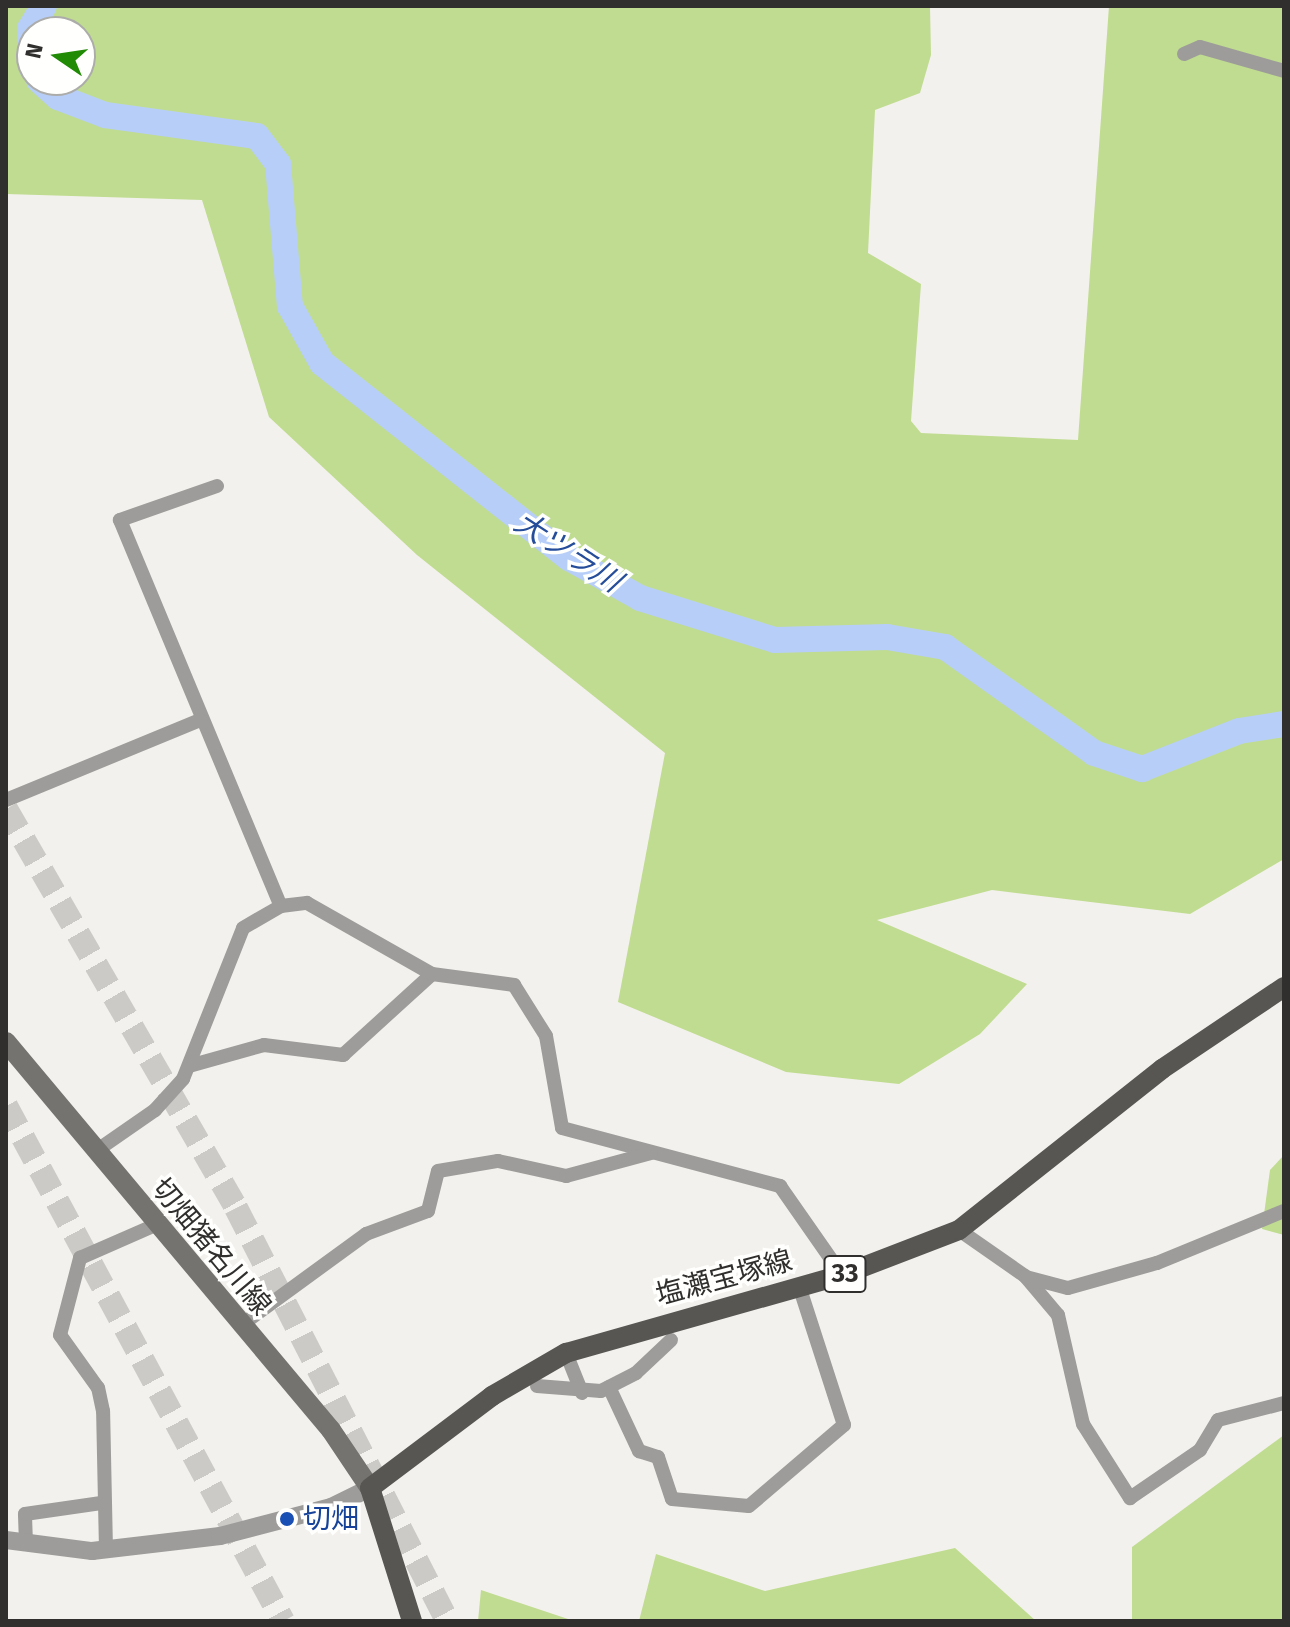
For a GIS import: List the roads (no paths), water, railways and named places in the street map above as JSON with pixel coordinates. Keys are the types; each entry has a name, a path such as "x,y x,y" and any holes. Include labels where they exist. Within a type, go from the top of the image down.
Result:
{"main road":[{"name":"塩瀬宝塚線","path":"370,1488 530,1370 566,1353 842,1275 959,1230 1162,1069 1284,987"},
{"name":"切畑猪名川線","path":"6,1042 370,1488"},
{"path":"370,1488 412,1621"}],"street":[{"path":"1184,54 1200,47 1284,71"},
{"path":"217,486 120,520 200,720 281,906"},
{"path":"6,800 200,720"},
{"path":"96,1151 155,1110 189,1066 233,946 243,928 281,906 322,908 432,974 514,985 546,1036 562,1128 780,1186 842,1275"},
{"path":"189,1066 264,1045 343,1055 432,974"},
{"path":"240,1326 366,1234 428,1211 438,1171 498,1161 566,1176 652,1153"},
{"path":"1025,1276 1068,1288 1157,1263 1284,1211"},
{"path":"106,1550 101,1503 98,1388 60,1335 80,1258 155,1225"},
{"path":"959,1230 1025,1276 1058,1315 1083,1424 1130,1498 1200,1450 1218,1420 1284,1403"},
{"path":"609,1387 639,1451 658,1457 672,1499 749,1506 844,1425 799,1286"},
{"path":"537,1386 582,1393 609,1387 636,1373 671,1340"},
{"path":"566,1353 582,1393"},
{"path":"6,1540 106,1550 220,1536 331,1507 370,1488"},
{"path":"26,1544 25,1514 101,1503"}],"waterway":[{"name":"大ツラ川","path":"38,16 44,6"},
{"name":"大ツラ川","path":"57,96 105,115 257,136 278,164 290,306 322,363 569,558 640,598 775,640 887,637 945,647 1094,753 1142,769 1239,731 1284,724"}],"tunnel":[{"path":"6,809 236,1208 447,1621"},
{"path":"6,1106 283,1621"}],"place":[{"name":"切畑","path":"287,1519"}]}
